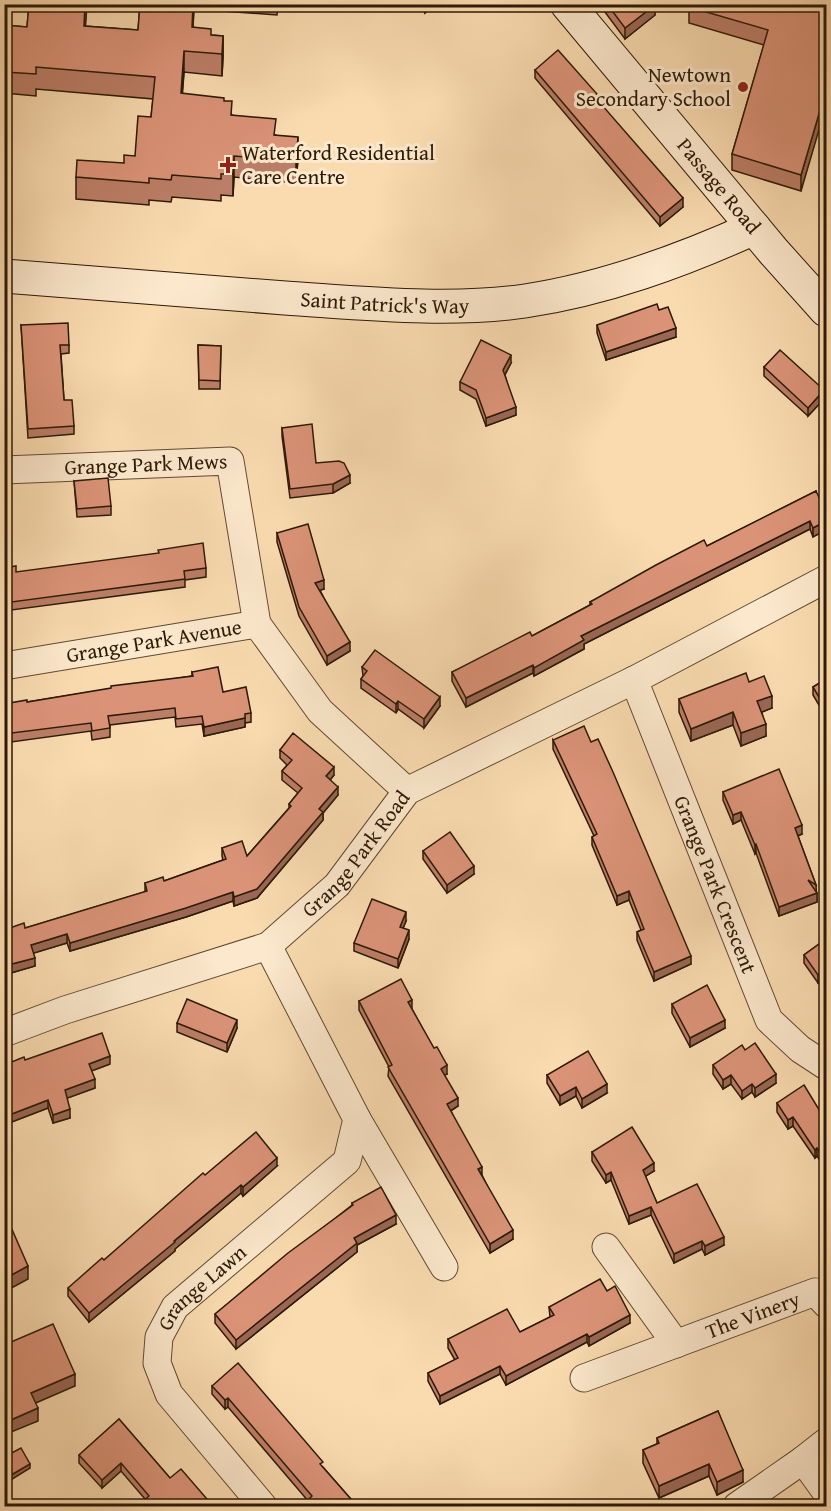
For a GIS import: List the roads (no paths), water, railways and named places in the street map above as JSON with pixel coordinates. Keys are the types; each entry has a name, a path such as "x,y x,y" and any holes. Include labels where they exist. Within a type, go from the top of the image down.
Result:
{"main road":[{"name":"Passage Road","path":"567,4 792,274 826,310"},
{"name":"Saint Patrick's Way","path":"4,276 369,303 484,305 533,300 598,286 694,254 754,228"}],"street":[{"name":"Grange Park Mews","path":"4,470 230,461 257,624"},
{"name":"Grange Park Road","path":"4,1033 65,1010 268,946 337,885 407,791 634,680 826,579"},
{"name":"Grange Park Avenue","path":"4,666 257,624 320,711 407,791"},
{"name":"Grange Park Crescent","path":"634,680 769,1020 800,1048 826,1066"},
{"path":"268,946 357,1119 444,1267"},
{"name":"Grange Lawn","path":"263,1506 169,1394 158,1364 159,1337 175,1307 347,1161 357,1119"},
{"path":"606,1247 676,1344"},
{"name":"The Vinery","path":"584,1378 815,1292 826,1304"},
{"path":"737,1506 826,1443"},
{"path":"802,1460 826,1492"}],"place":[{"name":"Newtown Secondary School","path":"743,87"},
{"name":"Waterford Residential Care Centre","path":"228,165"}]}
